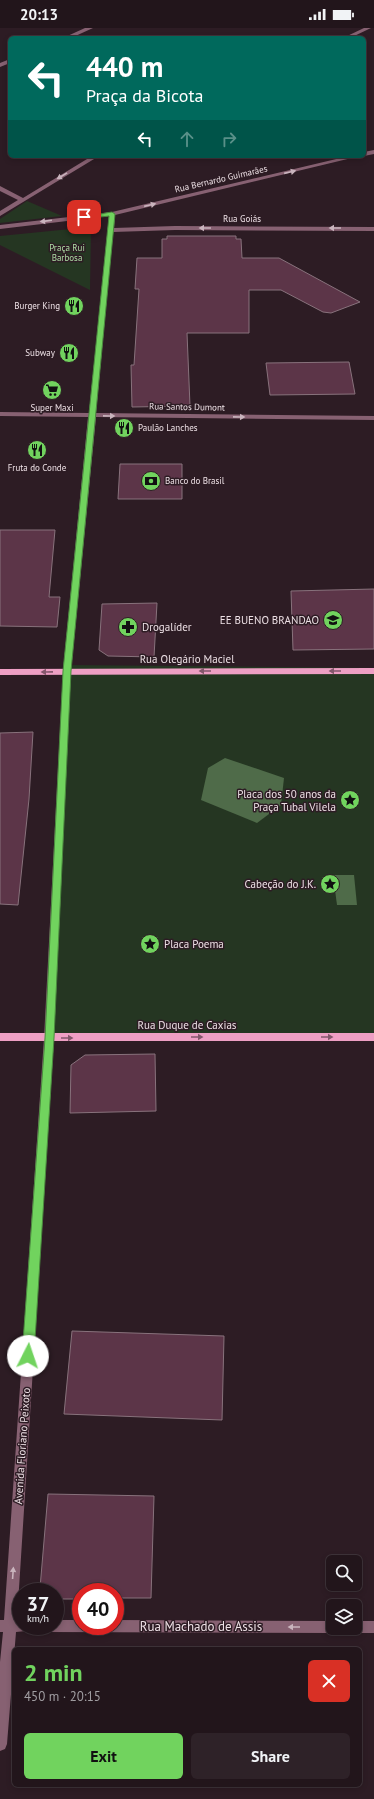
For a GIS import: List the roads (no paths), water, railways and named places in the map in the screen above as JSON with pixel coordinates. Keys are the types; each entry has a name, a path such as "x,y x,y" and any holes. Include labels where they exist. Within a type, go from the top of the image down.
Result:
{"main road":[{"name":"Rua Olegário Maciel","path":"0,672 374,671"},
{"name":"Rua Duque de Caxias","path":"0,1038 374,1037"}],"street":[{"path":"71,36 90,28"},
{"path":"350,36 368,28"},
{"path":"0,214 93,158"},
{"name":"Rua Bernardo Guimarães","path":"0,227 112,214 349,158"},
{"path":"0,188 22,200"},
{"name":"Avenida Floriano Peixoto","path":"0,1744 10,1626 49,1038 67,671 112,214"},
{"name":"Rua Goiás","path":"110,230 175,228 374,228"},
{"name":"Rua Santos Dumont","path":"0,414 374,418"},
{"name":"Rua Machado de Assis","path":"64,1626 326,1627"},
{"path":"362,1627 374,1627"}],"place":[{"name":"Burger King","path":"74,306"},
{"name":"Subway","path":"69,353"},
{"name":"Super Maxi","path":"52,390"},
{"name":"Paulão Lanches","path":"124,428"},
{"name":"Fruta do Conde","path":"37,450"},
{"name":"Banco do Brasil","path":"151,481"},
{"name":"EE BUENO BRANDAO","path":"333,620"},
{"name":"Drogalíder","path":"128,627"},
{"name":"Placa dos 50 anos da Praça Tubal Vilela","path":"350,800"},
{"name":"Cabeção do J.K.","path":"330,884"},
{"name":"Placa Poema","path":"150,944"}],"park label":[{"name":"Praça Rui Barbosa","path":"67,254"}]}
